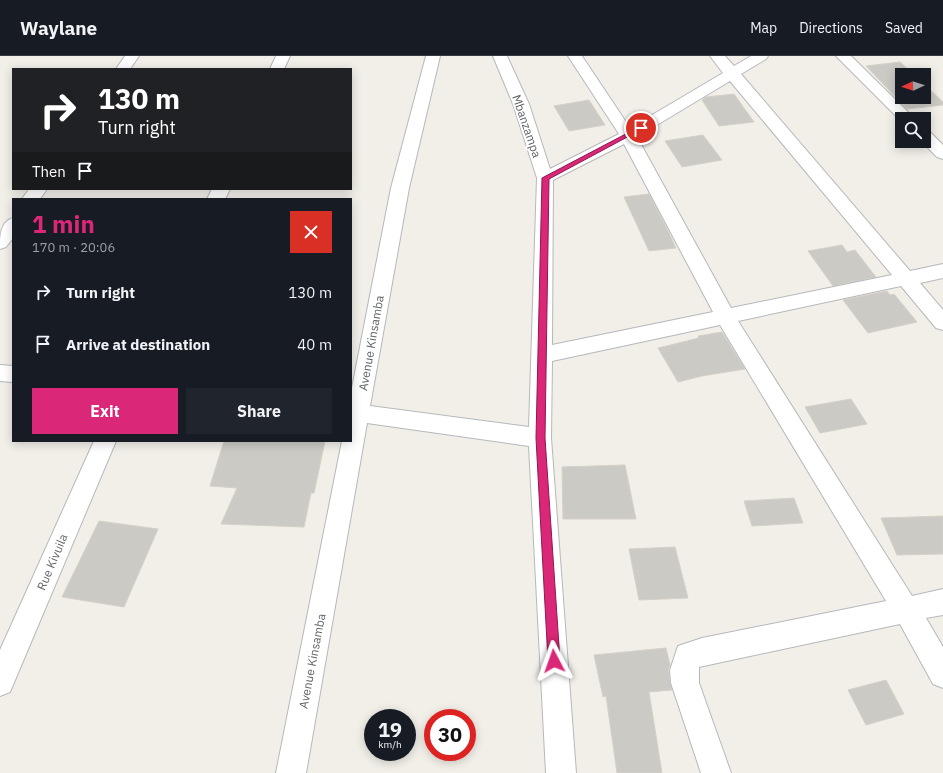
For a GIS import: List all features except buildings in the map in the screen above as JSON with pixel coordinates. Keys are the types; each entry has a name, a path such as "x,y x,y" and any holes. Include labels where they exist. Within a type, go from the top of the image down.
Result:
{"street":[{"path":"124,68 132,56"},
{"path":"277,68 283,56"},
{"name":"Avenue Kinsamba","path":"352,430 400,188 433,56"},
{"name":"Mbanzampa","path":"500,56 521,104 545,178 540,438 561,773"},
{"path":"575,56 628,136 725,316 906,610 943,674"},
{"path":"717,56 943,324"},
{"path":"545,178 628,136 761,56"},
{"path":"843,56 900,112"},
{"path":"931,142 943,154"},
{"path":"0,243 12,225"},
{"path":"541,355 943,271"},
{"path":"0,373 12,374"},
{"path":"355,413 540,438"},
{"name":"Rue Kivuila","path":"0,682 105,442"},
{"name":"Avenue Kinsamba","path":"291,773 350,442"},
{"path":"716,773 686,683 684,670 688,656 943,602"}],"route":[{"path":"554,661 540,438 545,178 641,128"}]}
